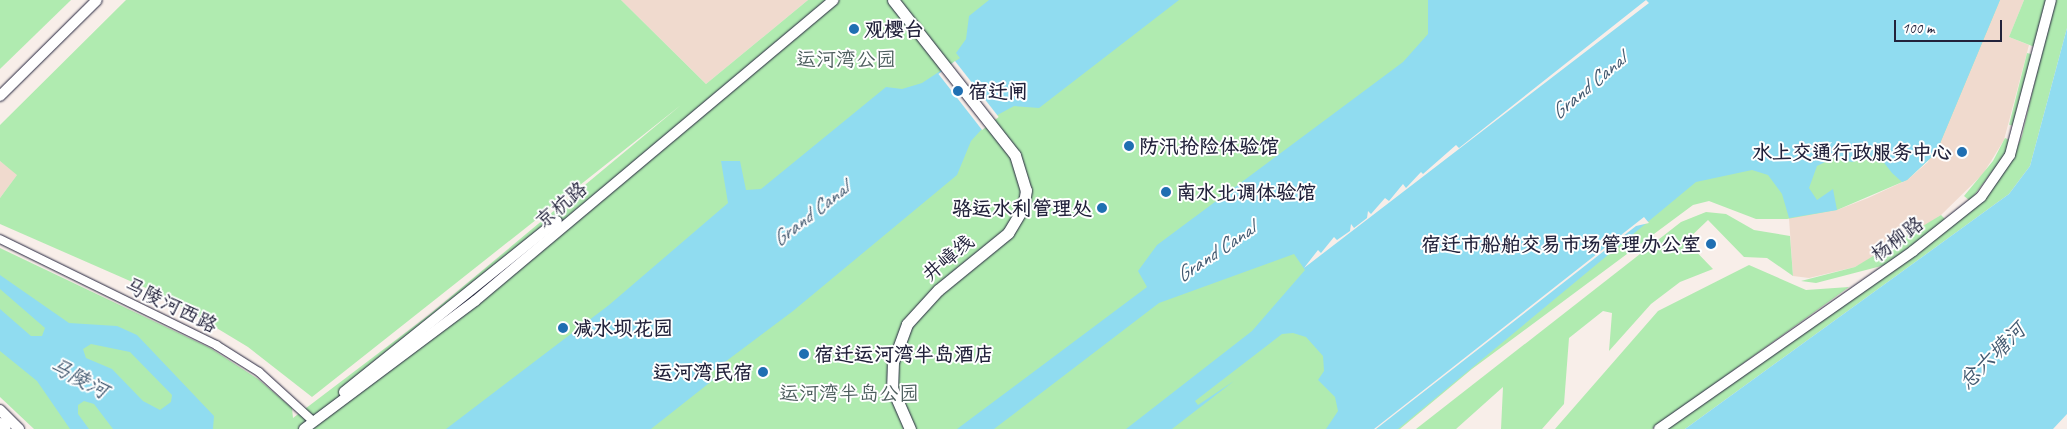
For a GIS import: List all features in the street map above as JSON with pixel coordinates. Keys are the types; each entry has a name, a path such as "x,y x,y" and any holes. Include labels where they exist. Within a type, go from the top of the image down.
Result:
{"main road":[{"name":"井嶂线","path":"893,0 991,124 1023,169 1023,208 1008,233 938,290 907,324 897,348 892,380 893,397 910,429"}],"street":[{"path":"0,96 97,0"},
{"name":"京杭路","path":"304,429 312,420 444,315 823,0"},
{"name":"京杭路","path":"295,429 312,420 475,301 834,0"},
{"name":"杨柳路","path":"1659,429 1913,251 1980,197 2010,155 2051,0"},
{"name":"马陵河西路","path":"0,239 216,345 259,372 312,420"},
{"path":"0,410 19,429"},
{"path":"0,423 6,429"}],"shaded area":[{"path":"621,0 808,0 706,84"},
{"path":"2000,0 2024,0 2009,37 2029,45 2004,140 1983,174 1941,215 1883,253 1855,267 1809,278 1793,276 1789,218 1837,210 1868,198 1907,180 1928,162"},
{"path":"0,161 18,174 0,198"}],"green space":[{"path":"0,0 71,0 0,69"},
{"path":"126,0 621,0 706,84 808,0 2000,0 1936,153 1907,180 1837,210 1787,219 1756,219 1709,201 1693,205 1472,369 1400,429 34,429 0,397 0,248 210,348 258,379 292,408 293,418 430,314 681,105 312,397 248,347 162,295 0,224 0,198 17,175 0,161 0,125"},
{"path":"2024,0 2048,0 2037,48 2009,37"},
{"path":"2054,0 2067,0 2067,28 2030,166 2009,194 1685,429 1666,429 1945,230 2009,164 2022,136"},
{"path":"2027,53 2035,55 2017,127 2009,125"},
{"path":"2005,138 2012,141 2009,149 1970,201 1964,196 1993,161"},
{"path":"1706,212 1726,214 1754,230 1790,236 1793,276 1767,258 1744,257 1708,220 1686,241 1713,269 1680,282 1651,304 1609,351 1612,313 1603,311 1569,338 1564,404 1542,429 1501,429 1503,387 1456,429 1416,429 1681,222"},
{"path":"1941,215 1946,220 1889,264 1816,283 1801,281 1855,267"},
{"path":"1749,265 1806,290 1849,287 1652,429 1555,429 1658,311"}],"water":[{"name":"Grand Canal","path":"989,0 1179,0 1039,108 1014,106 992,118 971,141 957,175 793,311 713,371 710,368 705,371 713,380 651,429 446,429 609,305 728,203 721,161 740,161 746,190 761,189 886,87 902,89 922,83 960,58 956,53 966,39 969,16"},
{"name":"Grand Canal","path":"1428,0 2000,0 1936,153 1907,180 1902,182 1878,155 1852,162 1833,158 1817,166 1809,188 1817,200 1833,189 1837,210 1789,218 1782,194 1768,175 1752,170 1696,182 1398,429 1326,429 1338,411 1335,397 1318,380 1324,371 1323,356 1306,337 1293,333 1282,334 1195,401 1198,405 1234,381 1172,429 1126,429 1252,331 1305,270 1294,254 1159,303 994,429 957,429 1147,287 1138,271 1157,245 1403,62 1428,34"},
{"name":"总六塘河","path":"2067,28 2067,414 2053,429 1685,429 2009,194 2030,166"},
{"name":"马陵河","path":"0,275 69,323 117,326 137,335 214,416 213,429 113,429 94,404 84,401 78,405 78,414 89,429 70,429 37,381 0,351 0,309 31,336 42,336 45,328 0,289","holes":["91,344 130,352 172,395 171,402 160,410 143,401 112,369 86,358 83,349"]}],"pier":[{"path":"1646,0 1649,3 1304,268 1318,250 1321,253 1334,237 1337,240 1350,231 1351,224 1354,228 1367,218 1368,211 1371,214 1385,198 1389,201 1403,184 1406,188 1421,172 1423,174 1456,145 1459,148"},
{"path":"955,61 999,117 982,130 938,74"},
{"path":"1644,217 1649,223 1636,226 1374,429"}],"place":[{"name":"观樱台","path":"854,29"},
{"name":"宿迁闸","path":"958,91"},
{"name":"防汛抢险体验馆","path":"1129,146"},
{"name":"水上交通行政服务中心","path":"1962,152"},
{"name":"南水北调体验馆","path":"1166,192"},
{"name":"骆运水利管理处","path":"1102,208"},
{"name":"宿迁市船舶交易市场管理办公室","path":"1711,244"},
{"name":"减水坝花园","path":"563,328"},
{"name":"宿迁运河湾半岛酒店","path":"804,354"},
{"name":"运河湾民宿","path":"763,372"}],"park label":[{"name":"运河湾公园","path":"846,59"},
{"name":"运河湾半岛公园","path":"849,393"}]}
